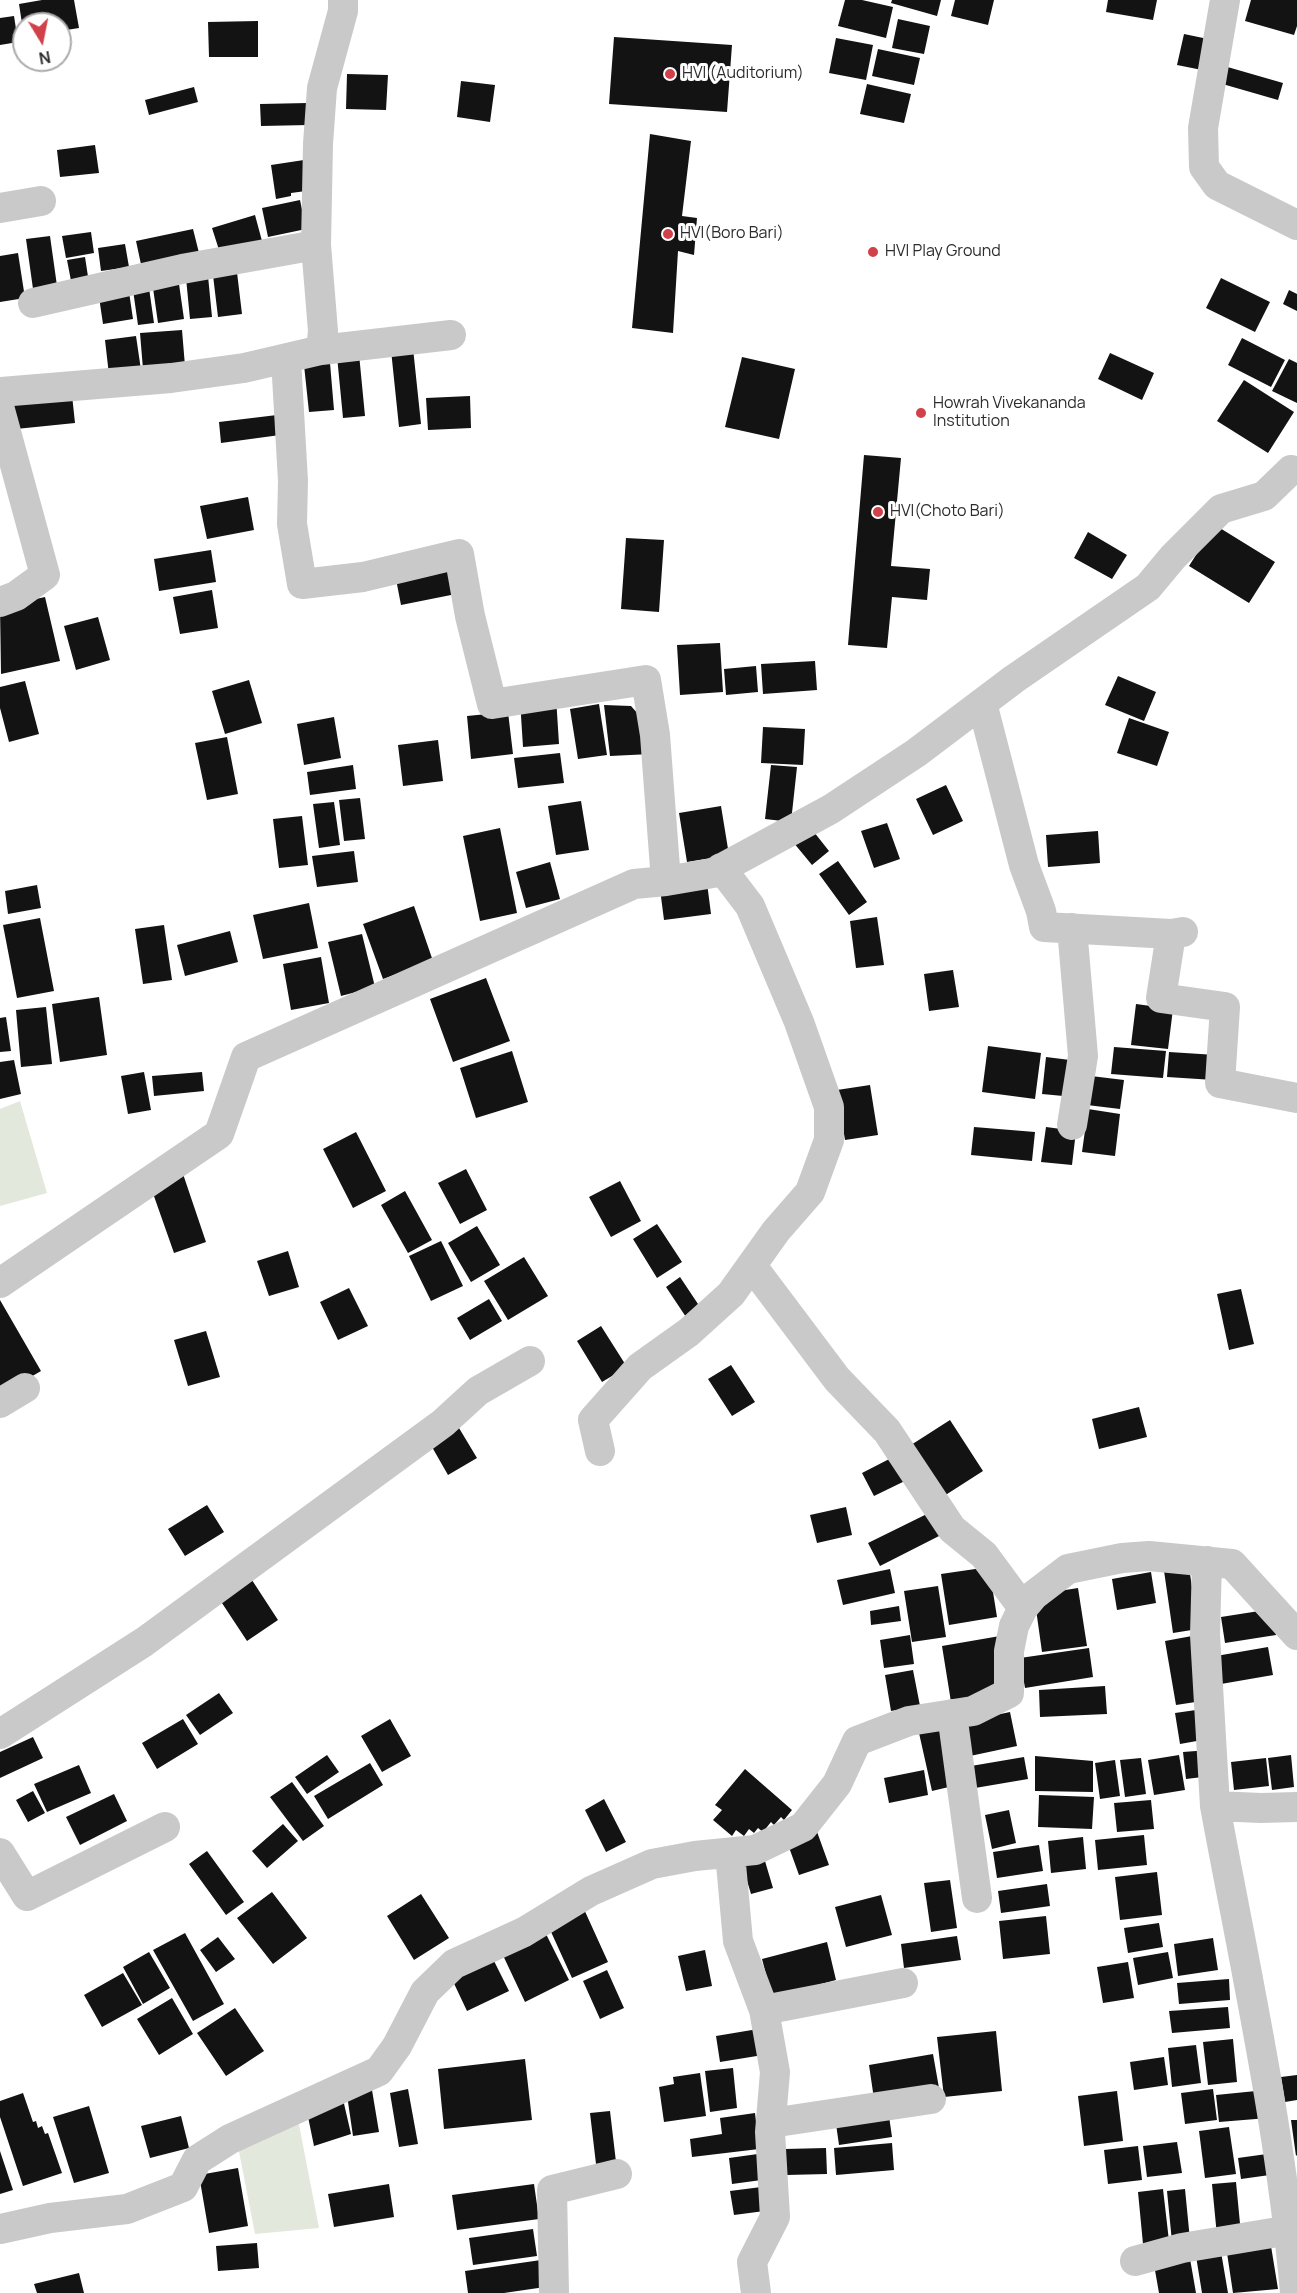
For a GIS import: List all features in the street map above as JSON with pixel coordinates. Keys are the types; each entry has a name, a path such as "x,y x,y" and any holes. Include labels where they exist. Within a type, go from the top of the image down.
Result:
{"street":[{"path":"321,350 323,331 316,245 322,88 343,10 343,0"},
{"path":"1225,0 1203,128 1204,167 1216,185 1297,225"},
{"path":"0,208 41,201"},
{"path":"33,303 182,269 316,245"},
{"path":"0,392 171,378 244,368 321,350 451,335"},
{"path":"286,359 293,481 292,524 302,584 363,577 459,554 470,616 492,704 646,680 655,735 666,881"},
{"path":"0,410 45,575 16,596 0,602"},
{"path":"0,1283 219,1134 246,1057 634,884 712,873 831,809 916,753 982,703 1148,587 1173,557 1221,509 1264,496 1295,466"},
{"path":"982,703 1024,865 1041,911 1044,927 1177,933 1161,998 1225,1007 1220,1083 1297,1098"},
{"path":"600,1451 593,1420 640,1367 689,1332 731,1294 776,1231 810,1192 829,1140 829,1107 799,1022 750,906 721,868"},
{"path":"1072,928 1083,1056 1072,1125"},
{"path":"752,1266 837,1379 886,1431 952,1528 984,1555 1023,1608"},
{"path":"0,1734 144,1642 444,1423 478,1390 530,1361"},
{"path":"0,1403 25,1388"},
{"path":"0,2229 50,2218 127,2209 183,2187 197,2160 230,2139 379,2071 397,2046 424,1992 454,1964 524,1932 591,1891 652,1864 755,1850 803,1827 837,1784 857,1741 909,1721 972,1711 1009,1693 1009,1652 1014,1626 1023,1608 1034,1595 1068,1569 1122,1558 1149,1556 1232,1564 1297,1635"},
{"path":"1207,1562 1205,1635 1215,1806 1286,2120 1295,2293"},
{"path":"952,1714 977,1898"},
{"path":"1215,1806 1297,1807"},
{"path":"0,1853 27,1896 165,1827"},
{"path":"730,1853 738,1941 764,2010 776,2073 770,2132 775,2217 752,2262 756,2293"},
{"path":"764,2010 903,1983"},
{"path":"771,2122 930,2099"},
{"path":"554,2293 552,2190 616,2174"},
{"path":"1135,2261 1182,2248 1290,2230"}],"shaded area":[{"path":"20,1101 47,1193 0,1206 0,1109"},
{"path":"296,2109 319,2228 255,2234 236,2136"}],"building":[{"path":"42,0 74,0 79,28 72,29 72,12 20,12 19,4"},
{"path":"845,0 862,0 893,7 886,38 838,26"},
{"path":"892,0 941,0 937,16 891,3"},
{"path":"955,0 994,0 988,25 951,16"},
{"path":"1108,0 1157,0 1153,20 1106,12"},
{"path":"1251,0 1297,0 1297,26 1294,35 1245,21"},
{"path":"12,16 12,43 0,45 0,18"},
{"path":"898,19 930,26 924,54 892,48"},
{"path":"258,21 258,57 209,57 208,22"},
{"path":"1184,34 1208,39 1202,70 1177,65"},
{"name":"HVI (Auditorium)","path":"614,37 732,45 727,112 609,104"},
{"path":"836,38 873,45 866,80 829,73"},
{"path":"878,49 920,58 914,85 872,76"},
{"path":"1224,66 1283,83 1278,100 1219,83"},
{"path":"347,74 388,75 386,110 346,109"},
{"path":"461,81 495,85 490,122 457,117"},
{"path":"867,84 911,94 904,123 860,114"},
{"path":"194,87 198,102 149,115 145,100"},
{"path":"308,103 309,125 261,126 260,104"},
{"name":"HVI(Boro Bari)","path":"650,134 691,141 682,216 697,218 694,255 678,251 673,333 632,328"},
{"path":"95,145 99,173 60,177 57,150"},
{"path":"304,160 306,191 291,193 291,196 276,199 271,165"},
{"path":"300,200 306,229 268,237 262,208"},
{"path":"255,215 262,241 220,253 212,228"},
{"path":"193,229 200,257 142,269 136,241"},
{"path":"91,232 94,253 66,258 62,236"},
{"path":"50,236 58,293 34,296 26,239"},
{"path":"125,244 129,267 101,271 98,248"},
{"path":"18,253 25,298 0,302 0,256"},
{"path":"85,257 89,283 72,286 67,260"},
{"path":"236,264 242,314 218,317 212,267"},
{"path":"208,276 212,317 190,319 186,278"},
{"path":"1221,278 1270,302 1255,332 1206,308"},
{"path":"179,284 184,319 158,323 153,288"},
{"path":"149,288 154,323 138,325 133,290"},
{"path":"1289,290 1297,294 1297,311 1283,304"},
{"path":"129,292 133,319 103,324 99,297"},
{"path":"182,330 185,366 143,369 140,333"},
{"path":"136,336 141,370 109,375 105,340"},
{"path":"1242,338 1285,360 1271,387 1228,365"},
{"path":"413,348 421,424 399,427 391,350"},
{"path":"1110,353 1154,373 1142,400 1098,379"},
{"path":"359,354 365,416 343,418 337,356"},
{"path":"742,357 795,369 779,439 725,427"},
{"path":"1289,359 1297,363 1297,403 1272,391"},
{"path":"330,363 334,410 309,412 304,365"},
{"path":"1244,380 1294,412 1268,453 1217,421"},
{"path":"72,395 75,423 16,429 13,401"},
{"path":"470,396 471,428 428,430 426,398"},
{"path":"277,415 280,435 221,443 219,422"},
{"name":"HVI(Choto Bari)","path":"864,455 901,458 891,566 930,569 927,600 892,597 887,648 848,645"},
{"path":"248,497 254,530 207,539 200,506"},
{"path":"1215,525 1275,562 1249,603 1189,566"},
{"path":"1088,532 1127,555 1112,579 1074,558"},
{"path":"626,538 664,540 659,612 621,609"},
{"path":"211,550 216,582 159,591 154,559"},
{"path":"450,563 456,594 401,605 395,574"},
{"path":"212,590 218,628 180,634 173,597"},
{"path":"45,597 60,661 1,674 0,607"},
{"path":"98,617 110,660 76,670 64,626"},
{"path":"720,643 723,692 680,695 677,645"},
{"path":"815,661 817,690 763,694 761,664"},
{"path":"756,666 758,692 726,695 724,669"},
{"path":"1118,676 1156,692 1144,721 1105,705"},
{"path":"249,680 262,723 225,734 212,691"},
{"path":"25,681 39,734 9,742 0,708 0,687"},
{"path":"556,697 559,744 523,747 520,700"},
{"path":"599,704 607,755 578,759 570,709"},
{"path":"604,705 631,706 647,724 651,754 610,756"},
{"path":"508,712 513,754 471,759 467,716"},
{"path":"334,717 341,758 304,765 297,724"},
{"path":"1129,718 1169,732 1157,766 1117,753"},
{"path":"763,727 805,729 803,765 761,763"},
{"path":"227,737 238,794 207,800 195,743"},
{"path":"438,740 443,781 403,786 398,745"},
{"path":"560,753 564,783 518,788 514,758"},
{"path":"353,765 356,789 310,795 307,772"},
{"path":"771,765 797,767 791,822 765,819"},
{"path":"946,785 963,821 933,835 916,799"},
{"path":"360,798 365,839 344,841 339,800"},
{"path":"581,801 589,850 556,855 548,806"},
{"path":"334,802 340,845 319,848 313,804"},
{"path":"721,806 729,855 687,862 679,813"},
{"path":"302,816 308,865 279,868 273,819"},
{"path":"887,823 900,859 874,868 861,831"},
{"path":"810,827 829,851 812,865 793,842"},
{"path":"500,828 517,913 480,921 463,836"},
{"path":"1098,831 1100,863 1048,867 1046,835"},
{"path":"354,851 358,882 317,887 312,856"},
{"path":"838,861 867,902 849,915 819,874"},
{"path":"550,862 560,899 526,908 516,872"},
{"path":"707,883 711,914 664,920 660,889"},
{"path":"37,885 41,908 8,914 5,891"},
{"path":"309,903 318,948 263,959 253,915"},
{"path":"414,906 433,961 383,979 363,924"},
{"path":"877,917 884,965 856,968 850,921"},
{"path":"40,918 54,991 17,998 3,925"},
{"path":"164,925 172,980 143,984 135,929"},
{"path":"230,931 238,962 185,976 177,945"},
{"path":"362,934 375,987 341,996 328,942"},
{"path":"321,957 329,1003 291,1010 283,964"},
{"path":"953,970 959,1007 929,1011 924,974"},
{"path":"486,978 510,1041 453,1062 430,999"},
{"path":"99,997 107,1055 60,1062 52,1004"},
{"path":"1136,1004 1173,1009 1168,1049 1131,1045"},
{"path":"46,1007 52,1064 21,1067 16,1010"},
{"path":"6,1017 11,1051 0,1052 0,1018"},
{"path":"988,1046 1041,1053 1035,1099 982,1092"},
{"path":"1114,1047 1166,1051 1163,1078 1111,1074"},
{"path":"512,1051 528,1102 476,1118 460,1068"},
{"path":"1169,1052 1216,1055 1214,1080 1167,1077"},
{"path":"1046,1057 1078,1061 1074,1097 1042,1094"},
{"path":"14,1060 21,1094 0,1099 0,1062"},
{"path":"144,1072 151,1110 128,1114 121,1076"},
{"path":"202,1072 204,1091 154,1096 152,1076"},
{"path":"1091,1076 1124,1080 1120,1109 1087,1105"},
{"path":"870,1085 878,1135 845,1140 837,1090"},
{"path":"1088,1109 1120,1114 1115,1156 1082,1152"},
{"path":"974,1127 1035,1132 1032,1161 971,1155"},
{"path":"1046,1127 1076,1131 1072,1165 1041,1162"},
{"path":"356,1132 386,1191 353,1208 323,1149"},
{"path":"466,1169 487,1210 460,1224 438,1183"},
{"path":"182,1171 206,1242 174,1253 149,1182"},
{"path":"620,1181 641,1221 611,1237 589,1197"},
{"path":"405,1191 432,1240 408,1253 381,1205"},
{"path":"657,1224 682,1262 657,1278 633,1239"},
{"path":"477,1226 500,1265 471,1282 448,1243"},
{"path":"441,1241 463,1286 431,1301 409,1256"},
{"path":"288,1251 299,1287 269,1296 257,1261"},
{"path":"524,1257 548,1296 508,1320 484,1281"},
{"path":"680,1277 702,1310 688,1320 666,1287"},
{"path":"349,1288 368,1326 338,1340 320,1302"},
{"path":"1241,1289 1254,1344 1229,1350 1217,1294"},
{"path":"489,1299 502,1321 470,1340 457,1318"},
{"path":"0,1300 41,1371 0,1395"},
{"path":"601,1326 627,1367 602,1382 577,1341"},
{"path":"206,1331 220,1377 188,1386 174,1340"},
{"path":"731,1365 755,1402 732,1416 708,1379"},
{"path":"1139,1407 1147,1437 1099,1449 1092,1419"},
{"path":"950,1420 983,1471 944,1496 911,1445"},
{"path":"456,1423 477,1458 448,1475 428,1440"},
{"path":"899,1454 911,1478 874,1496 862,1473"},
{"path":"207,1505 224,1532 185,1556 168,1529"},
{"path":"846,1507 852,1535 817,1543 810,1515"},
{"path":"935,1510 941,1535 880,1566 868,1543"},
{"path":"1188,1560 1198,1629 1173,1633 1163,1564"},
{"path":"989,1567 997,1617 949,1625 941,1574"},
{"path":"890,1569 895,1593 843,1605 837,1580"},
{"path":"1151,1572 1156,1603 1117,1610 1112,1579"},
{"path":"250,1577 278,1620 247,1641 218,1597"},
{"path":"938,1586 946,1637 912,1642 904,1591"},
{"path":"1078,1588 1087,1646 1042,1652 1034,1595"},
{"path":"899,1606 901,1621 871,1625 870,1611"},
{"path":"1272,1609 1276,1635 1225,1643 1221,1617"},
{"path":"910,1635 914,1664 884,1668 880,1640"},
{"path":"1000,1636 1009,1693 951,1702 942,1646"},
{"path":"1192,1636 1202,1701 1176,1705 1165,1641"},
{"path":"1268,1647 1273,1675 1221,1684 1216,1656"},
{"path":"1089,1648 1093,1677 1025,1688 1020,1658"},
{"path":"913,1670 920,1706 891,1711 885,1675"},
{"path":"1105,1686 1107,1714 1040,1717 1039,1690"},
{"path":"219,1693 233,1713 200,1735 186,1715"},
{"path":"1203,1709 1208,1739 1180,1744 1175,1713"},
{"path":"1010,1712 1017,1746 970,1756 963,1722"},
{"path":"183,1719 198,1744 157,1769 142,1743"},
{"path":"390,1719 411,1756 382,1772 361,1736"},
{"path":"940,1728 953,1786 932,1791 919,1733"},
{"path":"33,1737 43,1758 0,1778 0,1752"},
{"path":"1209,1750 1211,1776 1186,1779 1183,1752"},
{"path":"327,1755 339,1772 307,1794 295,1777"},
{"path":"1179,1755 1185,1790 1154,1795 1148,1760"},
{"path":"1291,1755 1294,1787 1272,1790 1268,1758"},
{"path":"1035,1756 1093,1761 1093,1792 1035,1791"},
{"path":"1024,1757 1028,1779 975,1788 971,1766"},
{"path":"1141,1758 1146,1794 1125,1797 1120,1760"},
{"path":"1266,1758 1269,1786 1234,1790 1231,1762"},
{"path":"1115,1760 1120,1796 1100,1799 1095,1763"},
{"path":"370,1763 383,1785 328,1819 314,1796"},
{"path":"79,1765 91,1793 47,1812 34,1784"},
{"path":"745,1769 792,1810 784,1820 781,1817 774,1825 771,1822 763,1832 758,1828 754,1833 749,1829 744,1836 736,1830 732,1836 713,1820 722,1810 715,1805"},
{"path":"924,1770 928,1795 889,1803 884,1778"},
{"path":"292,1782 324,1826 303,1841 270,1797"},
{"path":"33,1791 45,1813 28,1822 16,1800"},
{"path":"114,1794 127,1821 80,1845 66,1817"},
{"path":"1039,1795 1094,1797 1092,1829 1038,1827"},
{"path":"604,1799 626,1842 606,1852 585,1810"},
{"path":"1151,1800 1154,1829 1117,1832 1114,1803"},
{"path":"1009,1810 1016,1843 992,1849 985,1815"},
{"path":"283,1824 298,1841 267,1868 252,1851"},
{"path":"816,1829 829,1865 799,1875 786,1839"},
{"path":"1144,1835 1147,1865 1098,1870 1095,1840"},
{"path":"1083,1837 1086,1869 1051,1873 1048,1841"},
{"path":"1039,1845 1043,1871 997,1878 993,1852"},
{"path":"207,1851 244,1902 226,1915 189,1864"},
{"path":"762,1851 773,1888 751,1894 740,1857"},
{"path":"1157,1872 1162,1915 1120,1920 1115,1877"},
{"path":"950,1880 957,1928 931,1932 924,1883"},
{"path":"1047,1884 1050,1906 1001,1913 998,1891"},
{"path":"272,1892 307,1938 273,1964 237,1918"},
{"path":"421,1894 449,1938 414,1960 387,1916"},
{"path":"881,1895 892,1935 846,1947 835,1907"},
{"path":"583,1907 608,1962 572,1978 547,1923"},
{"path":"1046,1916 1050,1954 1003,1959 999,1921"},
{"path":"1159,1923 1163,1947 1128,1953 1124,1928"},
{"path":"543,1928 569,1980 525,2002 500,1949"},
{"path":"185,1933 224,2004 193,2021 153,1950"},
{"path":"957,1936 961,1960 904,1968 901,1944"},
{"path":"218,1937 235,1959 216,1972 200,1950"},
{"path":"1213,1938 1218,1970 1178,1976 1174,1944"},
{"path":"827,1942 836,1980 772,1997 762,1959"},
{"path":"705,1950 712,1986 686,1991 678,1956"},
{"path":"149,1952 170,1988 143,2004 123,1967"},
{"path":"1168,1952 1173,1978 1138,1985 1133,1958"},
{"path":"491,1955 509,1991 467,2011 450,1975"},
{"path":"1128,1962 1134,1998 1103,2003 1097,1967"},
{"path":"607,1970 624,2008 600,2019 583,1981"},
{"path":"123,1973 142,2005 102,2027 84,1995"},
{"path":"1229,1979 1230,2000 1179,2004 1177,1983"},
{"path":"172,1998 193,2034 159,2055 137,2019"},
{"path":"1228,2007 1230,2028 1172,2033 1169,2011"},
{"path":"235,2008 264,2051 226,2076 197,2033"},
{"path":"764,2028 769,2054 720,2062 716,2036"},
{"path":"996,2031 1002,2091 944,2097 937,2037"},
{"path":"1233,2039 1237,2082 1208,2085 1203,2042"},
{"path":"1196,2045 1201,2083 1172,2087 1168,2048"},
{"path":"933,2054 939,2088 874,2099 869,2065"},
{"path":"1164,2057 1168,2085 1134,2090 1130,2062"},
{"path":"525,2059 532,2120 444,2129 438,2069"},
{"path":"733,2068 737,2108 710,2112 705,2071"},
{"path":"700,2073 706,2116 664,2122 659,2087 674,2084 673,2077"},
{"path":"1297,2075 1297,2100 1285,2102 1281,2077"},
{"path":"408,2089 418,2144 399,2147 390,2093"},
{"path":"1213,2089 1217,2120 1185,2124 1181,2093"},
{"path":"372,2090 379,2132 353,2136 347,2095"},
{"path":"1266,2090 1268,2118 1219,2122 1216,2095"},
{"path":"1117,2091 1123,2141 1084,2146 1078,2096"},
{"path":"23,2093 33,2122 36,2121 38,2128 42,2126 45,2134 48,2133 62,2173 23,2186 0,2117 0,2101"},
{"path":"342,2095 351,2134 314,2146 306,2107"},
{"path":"89,2106 109,2173 74,2183 53,2117"},
{"path":"888,2109 892,2137 839,2145 835,2117"},
{"path":"610,2111 616,2162 596,2164 590,2113"},
{"path":"755,2113 759,2149 692,2157 690,2139 722,2134 720,2118"},
{"path":"181,2116 189,2148 150,2158 141,2126"},
{"path":"1291,2120 1297,2120 1296,2156"},
{"path":"1229,2127 1236,2174 1205,2178 1199,2131"},
{"path":"1177,2142 1182,2173 1147,2177 1143,2146"},
{"path":"892,2143 894,2170 836,2175 834,2148"},
{"path":"1138,2146 1142,2180 1108,2184 1104,2150"},
{"path":"826,2148 827,2174 786,2175 785,2149"},
{"path":"0,2151 13,2190 0,2194"},
{"path":"765,2153 769,2179 732,2184 729,2158"},
{"path":"1274,2153 1277,2174 1241,2179 1238,2158"},
{"path":"238,2168 248,2226 209,2233 199,2175"},
{"path":"1236,2182 1241,2234 1217,2236 1212,2184"},
{"path":"389,2184 394,2217 334,2227 328,2194"},
{"path":"534,2184 539,2219 457,2230 452,2195"},
{"path":"769,2186 772,2210 734,2215 730,2191"},
{"path":"1163,2189 1169,2241 1143,2244 1138,2192"},
{"path":"1185,2189 1190,2240 1172,2242 1167,2191"},
{"path":"533,2229 537,2256 473,2265 469,2238"},
{"path":"257,2243 259,2268 218,2271 216,2246"},
{"path":"1220,2246 1228,2293 1202,2293 1195,2250"},
{"path":"1271,2246 1278,2289 1233,2293 1227,2253"},
{"path":"1189,2253 1196,2293 1159,2293 1153,2259"},
{"path":"541,2260 545,2287 504,2293 468,2293 465,2271"},
{"path":"79,2273 84,2293 37,2293 34,2284"}],"place":[{"name":"HVI (Auditorium)","path":"670,74"},
{"name":"HVI(Boro Bari)","path":"668,234"},
{"name":"HVI Play Ground","path":"873,252"},
{"name":"Howrah Vivekananda Institution","path":"921,413"},
{"name":"HVI(Choto Bari)","path":"878,512"}]}
